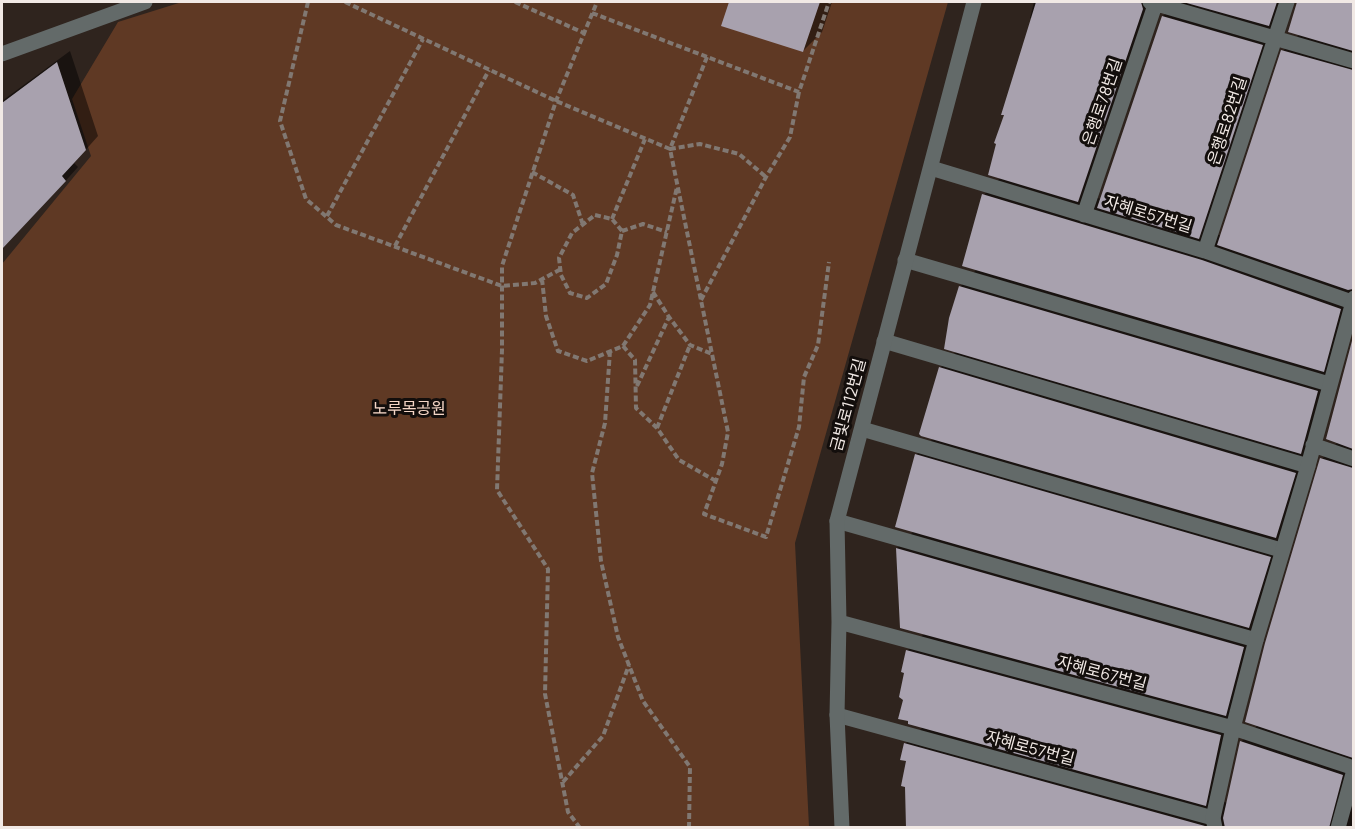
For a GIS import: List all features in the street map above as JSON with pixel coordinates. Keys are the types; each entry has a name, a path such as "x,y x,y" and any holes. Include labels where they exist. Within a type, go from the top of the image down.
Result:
{"street":[{"path":"2,54 146,2"},
{"name":"금빛로112번길","path":"842,828 837,715 839,622 837,521 974,2"},
{"path":"1154,2 1353,61"},
{"name":"은행로78번길","path":"1084,215 1154,2"},
{"name":"은행로82번길","path":"1204,251 1287,2"},
{"name":"자혜로57번길","path":"837,715 1214,823 1233,728 1256,640 1281,550 1308,466 1353,300 1204,251 931,168"},
{"path":"905,260 1329,384"},
{"path":"884,341 1308,466"},
{"path":"862,429 1281,550"},
{"path":"1312,445 1353,459"},
{"path":"837,521 1256,640"},
{"name":"자혜로67번길","path":"839,622 1233,728 1353,769"},
{"path":"1338,828 1353,769"}],"path":[{"path":"308,2 280,121 306,200 336,225 502,286 535,283 561,269"},
{"path":"345,2 489,70 670,149 700,144 739,154 766,177"},
{"path":"515,2 584,33"},
{"path":"580,828 568,812 545,694 548,569 497,490 502,266 556,100 597,2"},
{"path":"701,301 766,177 790,137 799,92 829,2"},
{"path":"592,13 799,92"},
{"path":"327,216 423,39"},
{"path":"707,57 670,149 728,432 722,464 704,514 766,537 799,427 804,377 818,345 829,262"},
{"path":"395,246 489,70"},
{"path":"612,219 645,138"},
{"path":"532,172 573,195 583,225"},
{"path":"542,279 546,316 558,351 587,361 623,346 650,305 677,186"},
{"path":"595,215 612,219 622,231 617,255 606,285 587,298 570,293 561,275 559,258 572,233 595,215"},
{"path":"622,231 643,224 667,232"},
{"path":"653,292 690,345 712,354"},
{"path":"636,387 669,317"},
{"path":"657,428 690,345"},
{"path":"623,346 634,360 636,408 657,428 679,460 716,481"},
{"path":"610,351 605,423 592,473 602,561 618,637 644,701 690,767 689,828"},
{"path":"563,782 603,736 629,665"}],"green space":[{"name":"노루목공원","path":"182,2 948,2 795,543 809,827 2,828 2,264 91,156 72,99 118,22"}],"building":[{"path":"729,2 820,2 803,52 721,26"},
{"path":"1036,2 1141,2 1143,9 1078,202 988,175 996,144 994,143 1004,115 1001,115"},
{"path":"1183,2 1277,2 1269,26"},
{"path":"1297,2 1353,2 1353,51 1288,32"},
{"path":"1162,16 1263,45 1199,239 1097,208"},
{"path":"1281,50 1353,70 1353,289 1348,290 1217,245"},
{"path":"57,62 86,150 62,176 66,181 2,249 2,103"},
{"path":"982,194 1202,260 1341,309 1324,372 962,266"},
{"path":"959,286 1318,391 1301,454 944,349 949,318"},
{"path":"1353,337 1353,449 1326,439"},
{"path":"939,367 1296,473 1276,538 921,436 919,434"},
{"path":"915,454 1271,557 1249,628 895,527"},
{"path":"1320,458 1353,468 1353,758 1245,722 1265,643"},
{"path":"896,548 1244,647 1226,716 900,628"},
{"path":"906,650 1221,735 1206,806 908,724 908,721 898,719 903,700 899,697"},
{"path":"1240,741 1343,775 1329,828 1225,828 1223,818"},
{"path":"904,743 1205,826 1205,828 906,828 905,787 901,786 906,761 900,760"}]}
